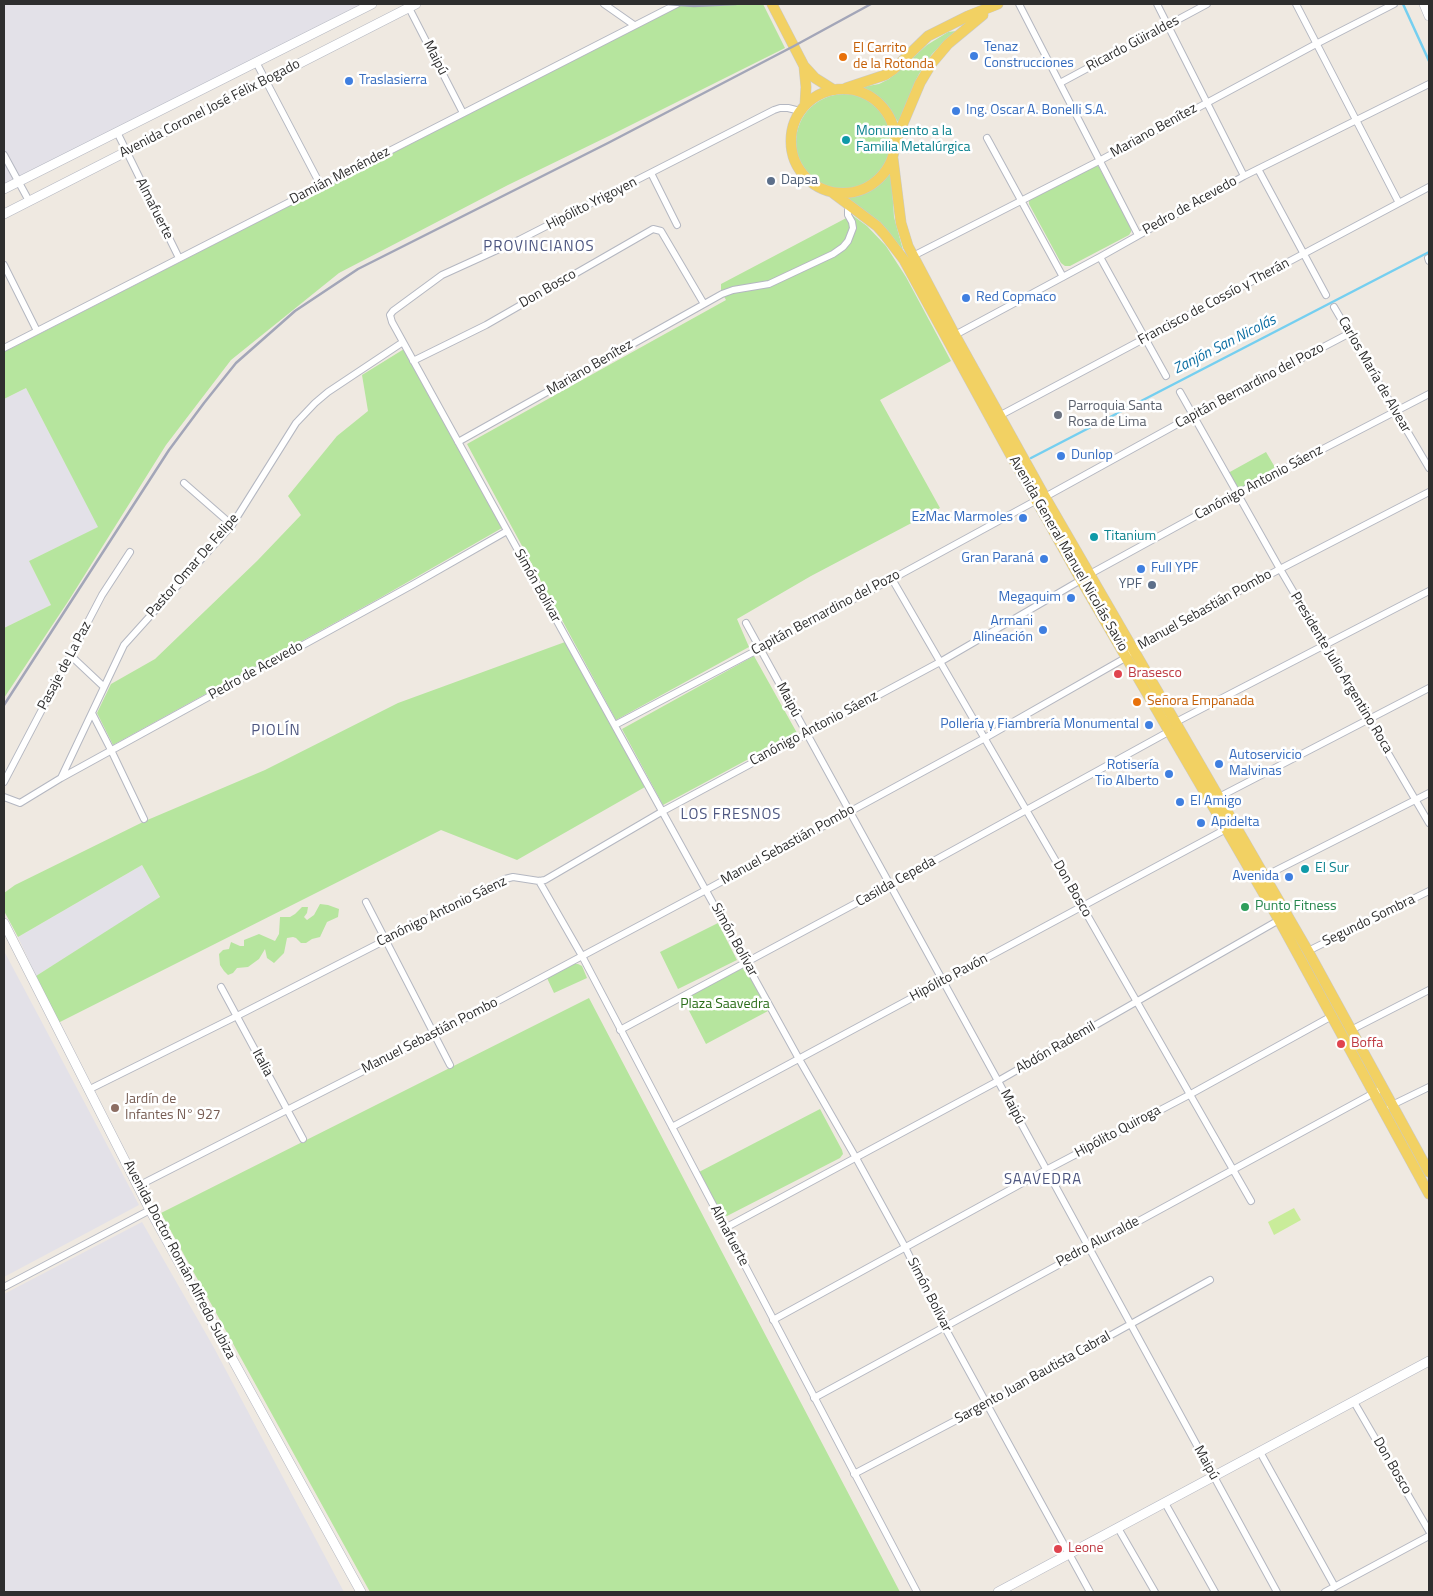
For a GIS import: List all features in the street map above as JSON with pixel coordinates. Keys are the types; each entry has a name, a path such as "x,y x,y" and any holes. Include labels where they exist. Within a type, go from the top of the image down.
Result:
{"main road":[{"name":"Avenida Coronel José Félix Bogado","path":"4,189 372,4"},
{"name":"Avenida General Manuel Nicolás Savio","path":"772,4 804,66 815,78 838,89 859,92 874,99 885,110 893,125 896,141 893,159 901,223 908,246 1041,498"},
{"path":"803,108 823,93 885,75 894,69 928,36 968,16 998,4"},
{"path":"896,141 920,83 932,63 968,25 998,4"},
{"path":"1424,4 1429,16"},
{"name":"Avenida Coronel José Félix Bogado","path":"4,214 410,5"},
{"name":"Avenida General Manuel Nicolás Savio","path":"804,66 806,87 803,108 793,125 791,139 792,154 798,167 807,179 819,188 833,193 858,192 869,187 879,179 893,159"},
{"name":"Avenida General Manuel Nicolás Savio","path":"833,193 886,235 904,260 1086,577 1127,657 1226,829 1308,951 1351,1030 1379,1091"},
{"name":"Avenida General Manuel Nicolás Savio","path":"1086,577 1134,648 1219,797 1279,920 1332,1016 1429,1172"},
{"name":"Avenida Doctor Román Alfredo Subiza","path":"5,925 150,1210 362,1592"},
{"name":"Avenida General Manuel Nicolás Savio","path":"1388,1107 1429,1194"},
{"path":"998,1592 1011,1589 1070,1554 1429,1361"}],"street":[{"path":"604,4 634,25"},
{"name":"Damián Menéndez","path":"4,348 677,4"},
{"path":"1019,4 1138,235"},
{"path":"1157,4 1244,176"},
{"name":"Ricardo Güiraldes","path":"1060,83 1206,4"},
{"path":"1296,4 1399,203"},
{"name":"Mariano Benítez","path":"913,256 1099,161 1393,4"},
{"name":"Maipú","path":"410,5 463,113"},
{"path":"256,62 321,186"},
{"name":"Pedro de Acevedo","path":"955,335 1100,257 1244,176 1429,84"},
{"name":"Hipólito Yrigoyen","path":"390,315 442,275 520,240 780,108 803,108"},
{"name":"Almafuerte","path":"116,132 179,258"},
{"path":"987,138 1063,277"},
{"path":"4,155 29,201"},
{"path":"1258,169 1326,295"},
{"path":"652,173 677,224"},
{"name":"Francisco de Cossío y Therán","path":"999,416 1429,187"},
{"name":"Mariano Benítez","path":"458,442 722,294 733,290 770,284 840,249 848,241 853,228 848,215 848,210 852,207"},
{"name":"Don Bosco","path":"413,361 486,325 653,229 661,231 704,304"},
{"path":"1100,257 1166,376"},
{"path":"4,265 37,331"},
{"name":"Carlos María de Alvear","path":"1334,307 1429,468"},
{"name":"Simón Bolívar","path":"390,315 413,361 905,1247 944,1326 1090,1592"},
{"name":"Capitán Bernardino del Pozo","path":"615,725 892,579 1192,416 1350,333"},
{"name":"Pastor Omar De Felipe","path":"60,778 124,644 232,525 296,423 315,403 336,387 403,342"},
{"name":"Presidente Julio Argentino Roca","path":"1180,392 1236,494 1429,823"},
{"name":"Canónigo Antonio Sáenz","path":"88,1090 505,879 545,880 663,811 940,662 1086,577 1236,494 1429,394"},
{"path":"184,483 232,525"},
{"name":"Manuel Sebastián Pombo","path":"138,1186 434,1035 706,890 985,738 1127,657 1134,648 1280,569 1429,492"},
{"name":"Pedro de Acevedo","path":"4,797 20,803 60,778 507,531"},
{"name":"Pasaje de La Paz","path":"4,782 102,595 130,552"},
{"name":"Don Bosco","path":"892,579 1251,1202"},
{"path":"1176,722 1323,644 1429,591"},
{"name":"Maipú","path":"746,623 1277,1592"},
{"path":"70,655 104,687"},
{"path":"1219,797 1429,688"},
{"path":"92,713 112,750 144,819"},
{"name":"Casilda Cepeda","path":"620,1030 747,963 1170,732"},
{"path":"1260,879 1429,793"},
{"name":"Hipólito Pavón","path":"672,1127 1226,829"},
{"name":"Almafuerte","path":"539,881 582,956 917,1592"},
{"name":"Segundo Sombra","path":"1308,951 1429,891"},
{"path":"366,902 450,1065"},
{"name":"Abdón Rademil","path":"724,1228 998,1081 1279,920"},
{"name":"Italia","path":"221,987 303,1139"},
{"path":"1351,1030 1429,990"},
{"name":"Hipólito Quiroga","path":"773,1320 1332,1016"},
{"path":"1388,1107 1429,1087"},
{"name":"Pedro Alurralde","path":"814,1398 1088,1247 1379,1091"},
{"path":"4,1287 150,1210"},
{"name":"Sargento Juan Bautista Cabral","path":"854,1474 987,1404 1210,1280"},
{"name":"Don Bosco","path":"1354,1402 1429,1531"},
{"path":"1260,1452 1335,1587"},
{"path":"1165,1503 1215,1592"},
{"path":"1118,1528 1155,1592"},
{"path":"1325,1592 1429,1536"}],"shaded area":[{"path":"4,4 372,4 4,189"},
{"path":"26,388 99,527 29,561 51,605 4,628 4,399"},
{"path":"142,865 160,898 36,976 18,937"},
{"path":"4,951 139,1205 4,1277"},
{"path":"142,1222 213,1346 344,1592 4,1592 4,1294"}],"green space":[{"path":"684,4 763,4 785,48 508,185 339,273 231,360 166,445 69,600 4,698 4,628 51,605 29,561 98,527 26,388 4,399 4,352"},
{"path":"956,31 932,54 919,74 899,123 878,98 857,88 879,84 889,79 927,45 948,32"},
{"path":"844,94 862,98 878,108 888,124 892,142 888,160 878,176 862,186 844,190 826,186 810,176 800,160 796,142 800,124 810,108 826,98"},
{"path":"1096,165 1099,167 1131,228 1131,232 1129,235 1070,266 1065,266 1061,263 1029,204 1029,200 1031,197"},
{"path":"891,170 894,217 903,250 888,232 847,198 870,190 881,182"},
{"path":"852,215 867,226 886,246 906,277 951,361 880,400 940,508 811,576 737,619 749,647 616,720 467,444 726,300 721,291 721,284"},
{"path":"404,349 502,528 378,599 113,745 97,713 111,684 155,659 257,561 301,515 288,496 337,436 368,411 362,375"},
{"path":"1266,452 1276,469 1238,491 1228,473"},
{"path":"565,642 645,787 517,860 441,830 58,1023 36,976 160,897 142,865 18,937 4,911 4,893 15,885 145,821 265,770 398,703"},
{"path":"754,656 797,733 663,805 622,729"},
{"path":"320,904 339,909 338,917 327,922 320,937 306,943 301,943 293,937 287,938 284,953 274,963 267,958 265,949 259,959 248,967 237,968 228,975 220,965 219,954 223,950 229,949 231,942 244,946 244,940 259,934 275,941 279,934 280,917 290,917 302,907 308,907 304,917 307,920 314,915"},
{"path":"718,923 737,960 678,989 660,952"},
{"path":"573,964 582,966 587,978 554,993 547,978"},
{"name":"Plaza Saavedra","path":"745,967 768,1011 706,1044 683,999"},
{"path":"589,998 900,1592 370,1592 161,1213"},
{"path":"820,1109 842,1150 843,1154 840,1158 727,1216 721,1214 699,1172"},
{"path":"1294,1208 1301,1220 1274,1235 1268,1222"}],"waterway":[{"name":"Zanjón San Nicolás","path":"1403,4 1429,61"},
{"name":"Zanjón San Nicolás","path":"1031,458 1429,252"}],"railway":[{"path":"667,4 694,6 736,4"},
{"path":"4,705 169,450 236,363 295,311 358,269 608,143 871,4"}],"place":[{"name":"Tenaz Construcciones","path":"974,56"},
{"name":"El Carrito de la Rotonda","path":"843,57"},
{"name":"Traslasierra","path":"349,81"},
{"name":"Ing. Oscar A. Bonelli S.A.","path":"956,111"},
{"name":"Monumento a la Familia Metalúrgica","path":"846,140"},
{"name":"Dapsa","path":"771,181"},
{"name":"Red Copmaco","path":"966,298"},
{"name":"Parroquia Santa Rosa de Lima","path":"1058,415"},
{"name":"Dunlop","path":"1061,456"},
{"name":"EzMac Marmoles","path":"1023,518"},
{"name":"Titanium","path":"1094,537"},
{"name":"Gran Paraná","path":"1044,559"},
{"name":"Full YPF","path":"1141,569"},
{"name":"YPF","path":"1152,585"},
{"name":"Megaquim","path":"1071,598"},
{"name":"Armani Alineación","path":"1043,630"},
{"name":"Brasesco","path":"1118,674"},
{"name":"Señora Empanada","path":"1137,702"},
{"name":"Pollería y Fiambrería Monumental","path":"1149,725"},
{"name":"Autoservicio Malvinas","path":"1219,764"},
{"name":"Rotisería Tio Alberto","path":"1169,774"},
{"name":"El Amigo","path":"1180,802"},
{"name":"Apidelta","path":"1201,823"},
{"name":"El Sur","path":"1305,869"},
{"name":"Avenida","path":"1289,877"},
{"name":"Punto Fitness","path":"1245,907"},
{"name":"Boffa","path":"1341,1044"},
{"name":"Jardín de Infantes N° 927","path":"115,1108"},
{"name":"Leone","path":"1058,1549"}],"district":[{"name":"PROVINCIANOS","path":"539,247"},
{"name":"PIOLÍN","path":"276,731"},
{"name":"LOS FRESNOS","path":"731,815"},
{"name":"SAAVEDRA","path":"1043,1180"}]}
